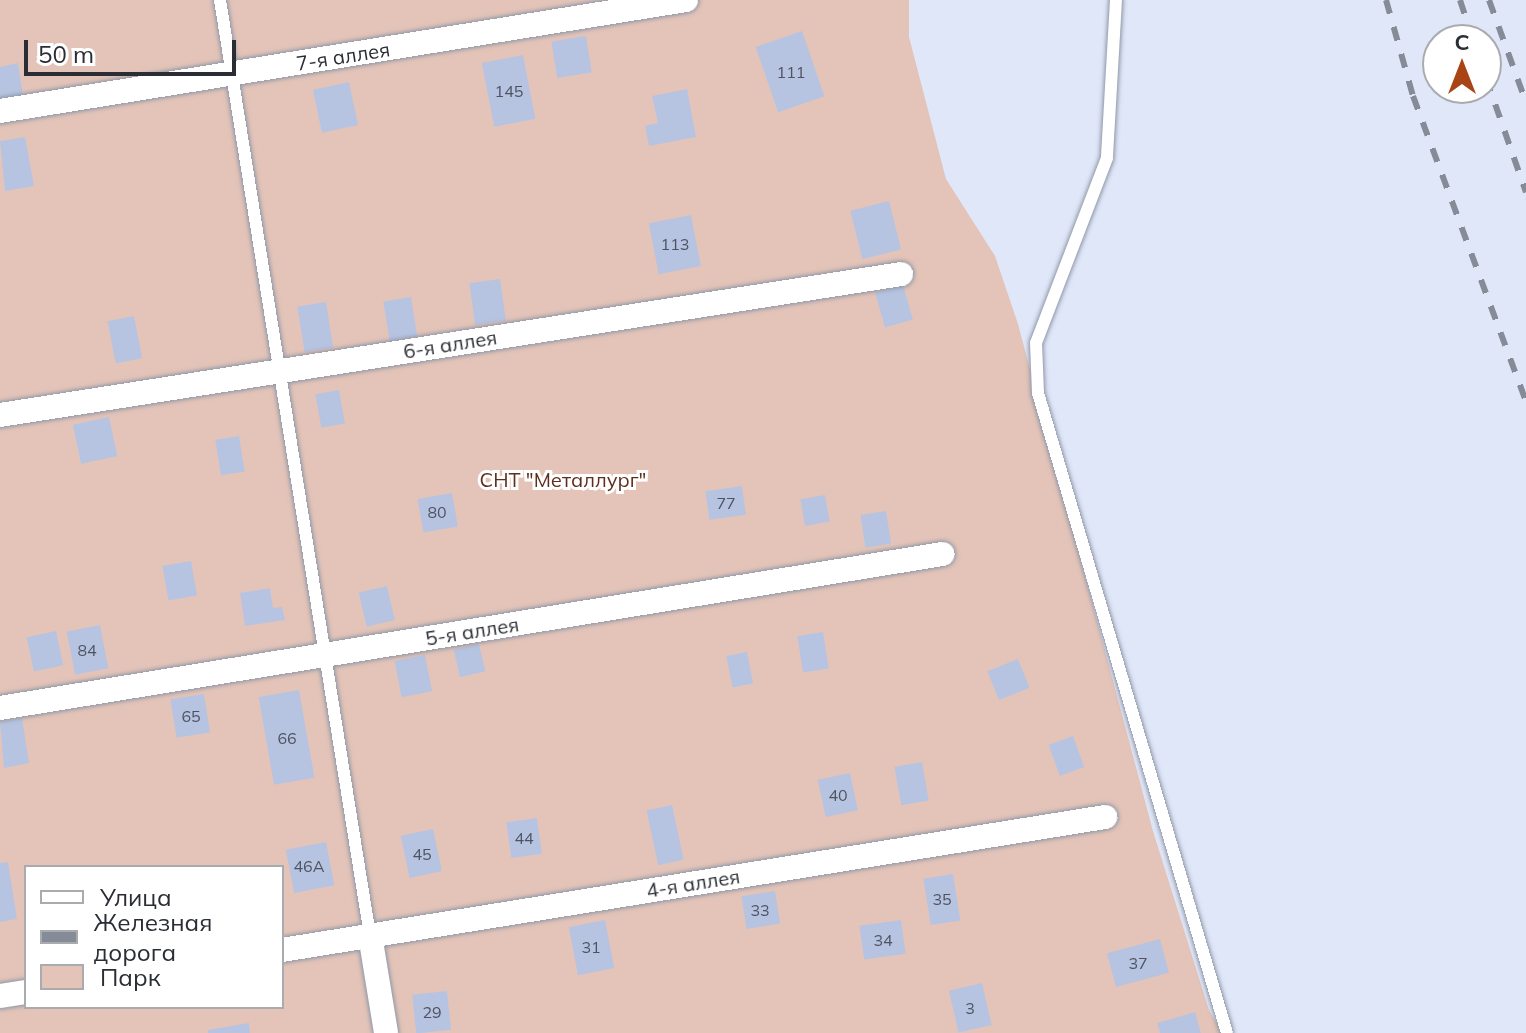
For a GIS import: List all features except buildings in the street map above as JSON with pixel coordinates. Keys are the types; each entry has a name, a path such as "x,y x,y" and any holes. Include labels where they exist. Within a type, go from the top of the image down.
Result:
{"street":[{"name":"7-я аллея","path":"0,111 686,0"},
{"name":"6-я аллея","path":"0,415 901,274"},
{"name":"5-я аллея","path":"0,708 943,554"},
{"name":"4-я аллея","path":"284,950 1105,817"},
{"path":"370,935 386,1033"},
{"path":"0,996 24,992"}],"lane":[{"path":"220,0 370,935"},
{"path":"1116,0 1107,158 1036,343 1038,393 1227,1033"}],"green space":[{"name":"СНТ \"Металлург\"","path":"0,0 909,0 909,37 946,179 995,256 1018,324 1153,831 1209,1010 1223,1033 0,1033"}],"railway":[{"path":"1386,0 1413,96 1526,401"},
{"path":"1460,0 1468,24"},
{"path":"1489,0 1526,102"},
{"path":"1495,104 1526,192"}]}
